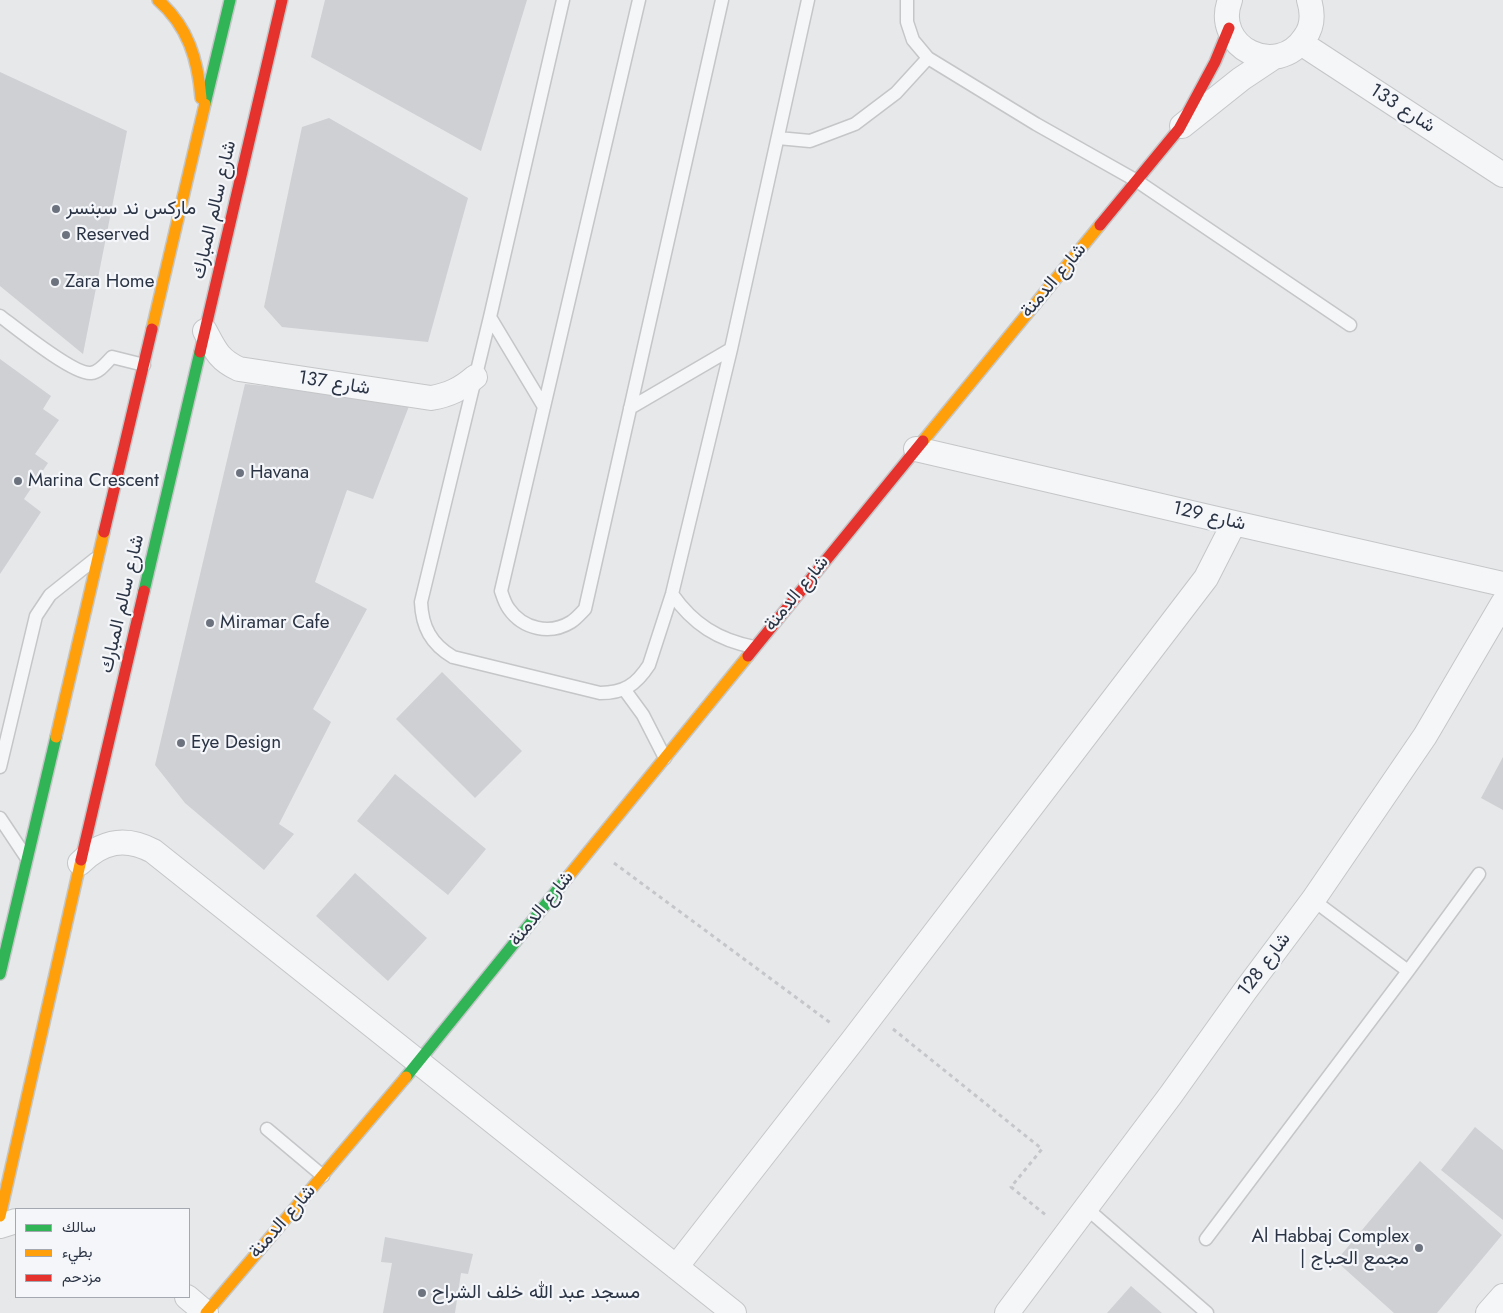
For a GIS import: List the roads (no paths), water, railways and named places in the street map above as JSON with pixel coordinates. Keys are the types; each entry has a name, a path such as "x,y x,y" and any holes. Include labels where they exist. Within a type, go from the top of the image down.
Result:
{"main road":[{"path":"158,0 168,8 187,36 198,67 202,116"},
{"name":"شارع سالم المبارك","path":"0,974 4,942 28,860 230,0"},
{"name":"شارع سالم المبارك","path":"0,1216 80,863 282,0"},
{"name":"شارع الدمنة","path":"206,1313 418,1062 916,448 1179,129 1215,62 1225,11"}],"street":[{"path":"1301,43 1308,33 1312,20 1312,8 1309,0"},
{"path":"1225,11 1236,41 1246,51 1259,56 1274,57"},
{"name":"شارع الدمنة","path":"1179,129 1241,79 1274,57 1284,55 1301,43"},
{"name":"شارع 133","path":"1301,43 1503,175"},
{"name":"شارع 137","path":"205,331 218,356 227,364 238,369 431,398 461,389 475,377"},
{"name":"شارع 129","path":"916,448 1503,584"},
{"path":"676,1267 853,1040 1206,578 1234,523"},
{"name":"شارع 128","path":"1007,1313 1170,1096 1313,900 1425,736 1503,603"},
{"path":"80,863 101,846 114,842 141,844 153,851 734,1313"},
{"path":"0,1226 15,1222"},
{"path":"1488,1313 1503,1296"},
{"name":"شارع الدمنة","path":"188,1298 206,1313"}],"lane":[{"path":"563,0 490,317 421,602 421,615 425,628 432,640 441,650 453,657 600,692 614,693 624,689 642,675 649,665 672,594 731,350 808,0"},
{"path":"639,0 501,591 508,608 520,621 537,628 555,629 572,622 585,609 722,0"},
{"path":"907,0 907,22 913,40 928,58 1036,124 1137,181 1350,325"},
{"path":"778,138 810,141 855,124 896,93 928,58"},
{"path":"0,316 60,360 79,371 90,373 100,370 112,357 144,365"},
{"path":"490,317 544,407"},
{"path":"630,408 731,350"},
{"path":"0,767 36,616 50,595 99,556"},
{"path":"672,594 682,608 707,630 737,644 754,647"},
{"path":"624,689 647,722 665,758"},
{"path":"0,818 28,860"},
{"path":"1206,1239 1479,874"},
{"path":"1313,900 1408,971"},
{"path":"267,1128 323,1176"},
{"path":"1085,1207 1207,1313"}],"place":[{"name":"ماركس ند سبنسر","path":"56,209"},
{"name":"Reserved","path":"66,235"},
{"name":"Zara Home","path":"55,282"},
{"name":"Havana","path":"240,473"},
{"name":"Marina Crescent","path":"18,481"},
{"name":"Miramar Cafe","path":"210,623"},
{"name":"Eye Design","path":"181,743"},
{"name":"Al Habbaj Complex | مجمع الحباج","path":"1419,1248"},
{"name":"مسجد عبد الله خلف الشراح","path":"422,1293"}]}
